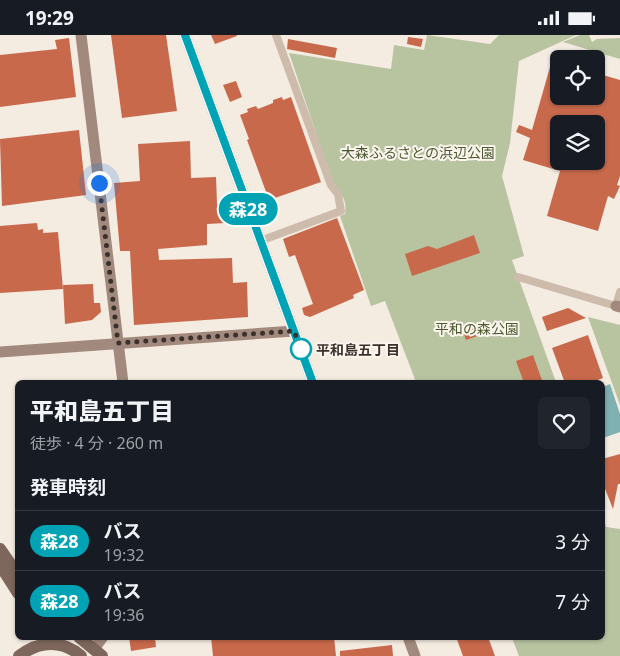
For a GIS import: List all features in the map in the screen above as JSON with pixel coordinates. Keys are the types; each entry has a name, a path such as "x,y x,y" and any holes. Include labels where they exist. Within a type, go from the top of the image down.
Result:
{"main road":[{"path":"0,549 15,571"},
{"path":"0,565 15,588"},
{"path":"83,640 98,653"},
{"path":"19,656 37,645 47,643 66,647 81,656"}],"street":[{"path":"81,35 123,380"},
{"path":"185,35 313,380"},
{"path":"260,241 341,211 341,205 276,35"},
{"path":"518,277 618,306 620,292"},
{"path":"0,352 294,331"},
{"path":"98,653 102,640"},
{"path":"409,640 415,656"}],"green space":[{"name":"大森ふるさとの浜辺公園","path":"427,35 490,44 499,35 576,35 519,61 510,143 502,176 524,256 512,260 555,380 415,380 385,301 371,306 340,216 345,214 345,202 340,192 334,186 289,53 391,69 394,45 424,50"},
{"path":"580,35 589,35 592,42 597,39 620,38 620,59 605,55 605,50 590,50 563,42"},
{"path":"588,317 620,325 620,405"},
{"path":"605,524 606,527 620,529 620,656 519,656 513,640 605,640"}],"water":[{"path":"610,384 620,414 620,432 605,437 605,386"}],"building":[{"path":"111,35 166,35 177,111 122,118"},
{"path":"211,35 237,35 237,36 215,44"},
{"path":"408,37 423,39 421,47 407,44"},
{"path":"69,38 76,97 0,107 0,55 57,49 55,40"},
{"path":"288,39 337,48 335,58 287,49"},
{"path":"550,67 550,105 605,105 605,76 620,80 620,176 617,185 620,186 614,199 608,196 598,231 547,216 560,171 557,170 605,170 605,115 550,115 550,168 523,160 530,138 516,132 519,125 532,130"},
{"path":"236,81 242,97 230,102 223,85"},
{"path":"282,97 283,100 291,97 321,182 269,200 240,115 248,112 247,109 256,106 258,109"},
{"path":"79,130 86,195 2,206 0,139"},
{"path":"190,141 191,178 216,177 217,204 225,203 226,223 207,224 207,245 158,249 159,260 232,258 233,283 247,282 248,317 134,325 130,251 120,251 114,183 140,181 138,144"},
{"path":"337,218 364,290 353,295 354,298 310,317 304,315 302,308 313,304 295,255 289,257 283,239"},
{"path":"37,223 38,230 43,229 43,233 58,232 63,289 0,293 0,226"},
{"path":"474,235 480,253 412,276 405,254 428,246 437,249"},
{"path":"93,284 94,303 100,303 101,312 92,320 65,324 63,285"},
{"path":"568,308 586,318 547,331 542,317"},
{"path":"476,324 480,335 466,340 462,329"},
{"path":"588,335 603,378 598,380 564,380 552,348"},
{"path":"533,355 542,380 523,380 516,361"},
{"path":"620,454 620,484 618,484 613,509 605,489 605,458"},
{"path":"129,640 155,640 156,647 131,651"},
{"path":"211,640 334,640 336,656 213,656"},
{"path":"457,640 489,640 495,656 463,656"},
{"path":"392,645 393,656 340,656 340,651"}],"bus line":[{"name":"森28","path":"185,35 312,380"}],"place":[{"name":"平和島五丁目","path":"301,349"}],"route":[{"path":"99,183 118,343 294,331 301,349"}],"park label":[{"name":"平和の森公園","path":"477,328"}]}
